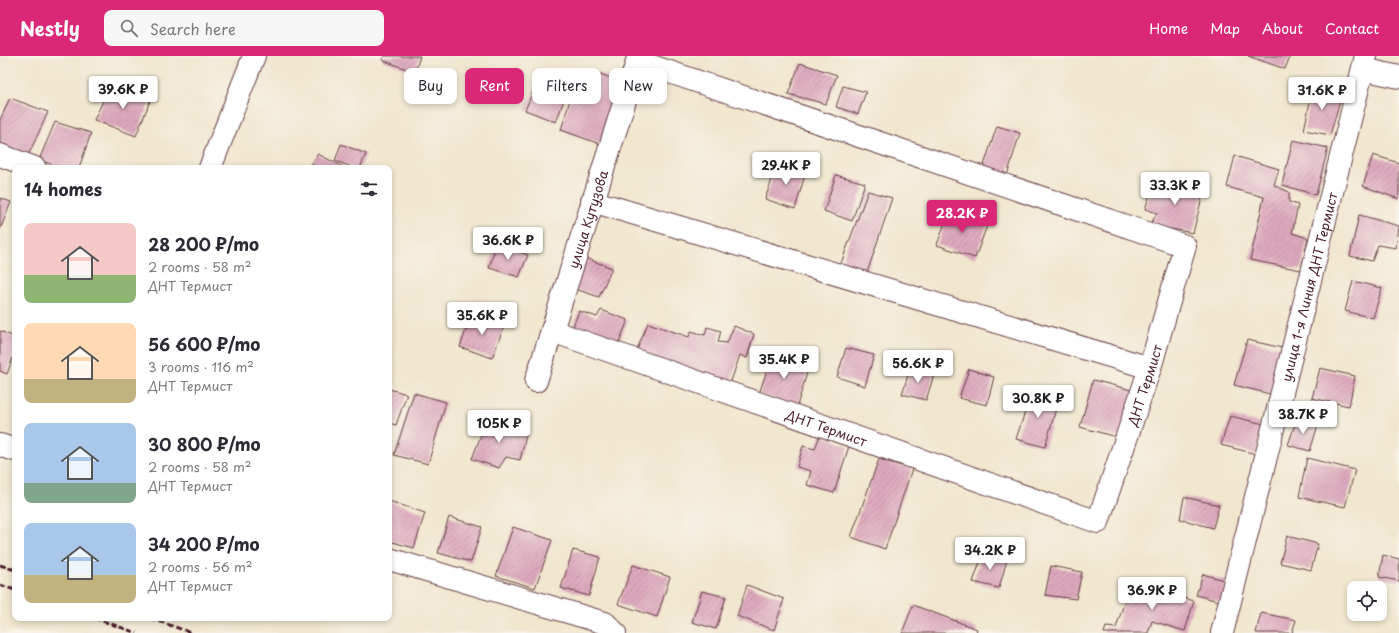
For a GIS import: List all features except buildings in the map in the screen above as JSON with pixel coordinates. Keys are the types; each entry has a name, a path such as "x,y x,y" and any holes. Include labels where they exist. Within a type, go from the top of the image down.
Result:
{"street":[{"path":"211,165 254,56"},
{"name":"улица Кутузова","path":"536,381 638,58"},
{"name":"ДНТ Термист","path":"552,331 1098,522 1150,368 1185,246 638,58"},
{"path":"1364,62 1399,77"},
{"name":"улица 1-я Линия ДНТ Термист","path":"1222,633 1364,62"},
{"path":"0,155 27,165"},
{"path":"592,201 1150,368"},
{"path":"0,446 12,449"},
{"path":"392,560 605,623 615,633"}],"railway":[{"path":"0,565 12,569"},
{"path":"0,585 12,589"},
{"path":"103,621 137,633"},
{"path":"158,621 192,633"}]}
